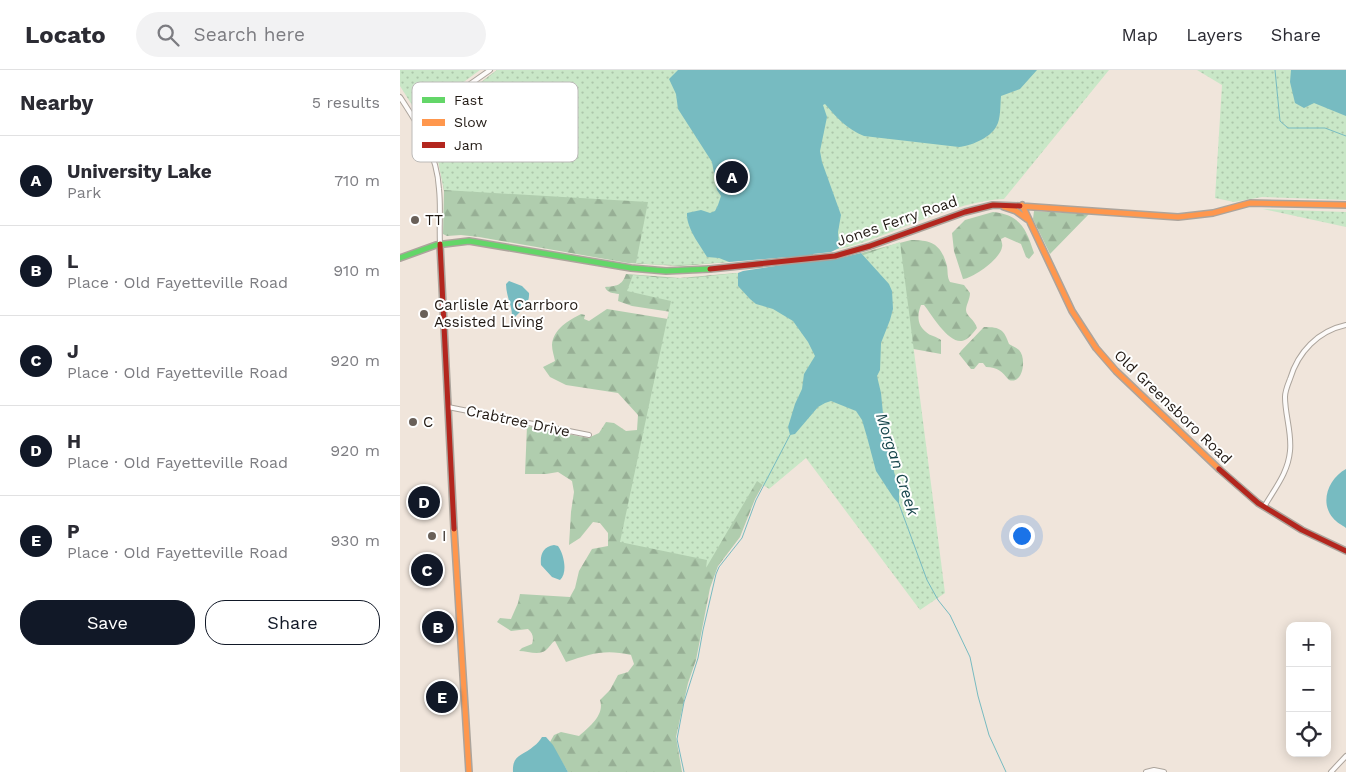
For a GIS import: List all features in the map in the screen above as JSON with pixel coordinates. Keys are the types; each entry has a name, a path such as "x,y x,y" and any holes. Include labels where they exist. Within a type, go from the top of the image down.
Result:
{"street":[{"path":"473,82 490,70"},
{"path":"400,97 412,115"},
{"path":"434,162 438,175 440,208 440,244 461,667 469,772"},
{"name":"Jones Ferry Road","path":"400,258 440,244 469,242 649,271 690,270 835,256 870,246 964,212 993,205 1022,205 1178,217 1213,213 1250,203 1346,205"},
{"path":"993,205 1016,211 1030,221"},
{"name":"Old Greensboro Road","path":"1022,205 1065,298 1085,333 1124,379 1232,481 1264,506 1302,530 1346,551"},
{"path":"1264,506 1280,481 1288,463 1290,441 1285,396 1292,372 1303,352 1315,340 1325,333 1346,325"},
{"name":"Crabtree Drive","path":"448,407 589,435"},
{"path":"1331,772 1346,756"},
{"path":"1146,772 1154,770 1164,772"}],"green space":[{"path":"400,70 480,70 464,82 412,82 412,105 400,86"},
{"path":"497,70 511,82 481,82"},
{"path":"497,70 1109,70 1004,199 984,201 946,211 871,240 833,250 689,265 636,263 648,202 444,190 439,162 578,162 578,82 482,82"},
{"path":"1197,70 1346,70 1346,200 1262,197 1234,202 1215,198 1222,85"},
{"path":"578,139 719,258 729,262 680,266 628,263 479,237 447,236 443,234 444,191 439,162 578,162"},
{"path":"1263,209 1346,212 1346,227"},
{"path":"1034,211 1089,214 1050,254 1033,219"},
{"path":"993,212 1010,216 1021,224 1034,253 1029,259 1026,257 1021,244 1005,237 1001,239 1002,246 997,257 992,262 974,275 963,279 954,251 952,233 965,220"},
{"path":"911,240 930,242 939,248 945,259 950,282 964,285 970,293 966,312 977,328 968,338 962,341 951,338 924,305 921,305 918,316 919,323 928,333 941,340 941,354 908,348 866,259 861,253"},
{"path":"900,242 945,593 920,610 806,458 769,489 757,481 706,568 707,560 620,542 671,301 627,291 633,275 692,278 829,263 858,257"},
{"path":"736,273 801,332 632,306 618,301 619,294 609,292 605,287 618,285 623,281 626,274 680,278"},
{"path":"607,309 808,342 766,479 755,499 740,537 718,566 710,588 696,660 688,683 676,737 682,772 568,772 550,742 554,735 561,732 579,736 591,725 600,711 600,700 610,690 618,675 628,672 634,664 631,655 605,652 566,662 555,641 540,653 519,651 532,644 531,632 528,629 511,631 497,622 500,618 511,619 520,594 570,597 575,588 579,571 592,549 608,546 608,533 600,523 593,522 580,538 569,545 574,492 572,481 558,472 525,474 527,426 588,438 599,433 606,422 614,423 626,431 637,430 638,415 618,393 566,385 550,377 543,367 555,361 552,347 553,339 562,326 581,314 585,315 584,319 589,321"},
{"path":"984,327 1001,330 1009,344 1019,350 1023,364 1018,379 1009,380 999,370 986,367 983,363 979,363 974,369 971,369 959,354"}],"water":[{"path":"678,70 1037,70 1020,89 1001,96 999,120 989,135 974,143 959,147 864,136 847,126 825,104 823,105 827,117 820,151 822,162 841,215 838,232 839,248 831,252 813,254 816,261 861,253 889,284 892,291 893,309 881,343 880,370 877,376 881,393 884,424 899,488 899,504 876,471 862,420 856,411 831,401 825,403 818,407 795,434 790,435 788,427 802,389 804,374 815,356 808,342 793,321 773,309 756,304 738,286 738,273 789,264 788,257 729,262 719,258 707,257 694,236 687,219 687,213 701,210 710,213 715,211 721,196 717,190 712,162 678,109 676,94 669,79"},
{"path":"1291,70 1346,70 1346,116 1314,103 1304,108 1295,103 1290,82"},
{"path":"509,281 522,286 529,293 527,304 515,317 512,316 507,293 506,284"},
{"path":"1346,469 1346,528 1334,519 1329,512 1326,498 1335,478"},
{"path":"554,545 560,549 564,563 564,573 560,580 552,577 541,565 543,552 547,547"},
{"path":"542,737 546,737 553,745 568,772 513,772 516,758 535,745"}],"waterway":[{"path":"1275,70 1280,121 1288,128 1325,128 1346,136"},
{"path":"684,772 677,739 684,702 698,658 716,574 719,567 742,538 756,500 790,435"},
{"name":"Morgan Creek","path":"899,504 927,580 938,600 950,615 970,657 989,735 1006,772"}],"traffic: fast":[{"path":"400,258 436,245 469,241 631,268 666,271 710,269"}],"traffic: slow":[{"path":"1020,206 1178,217 1213,213 1250,203 1346,205"},
{"path":"1022,205 1072,311 1096,348 1116,371 1219,469"},
{"path":"1004,207 1016,211 1027,219"},
{"path":"454,529 469,772"}],"traffic: jam":[{"path":"710,269 835,256 870,246 965,212 993,205 1020,206"},
{"path":"440,244 454,529"},
{"path":"1219,469 1258,503 1302,530 1346,551"}],"place":[{"name":"University Lake","path":"732,177"},
{"name":"TT","path":"415,220"},
{"name":"Carlisle At Carrboro Assisted Living","path":"424,314"},
{"name":"C","path":"413,422"},
{"name":"H","path":"424,502"},
{"name":"I","path":"432,536"},
{"name":"J","path":"427,570"},
{"name":"L","path":"438,627"},
{"name":"P","path":"442,697"}]}
